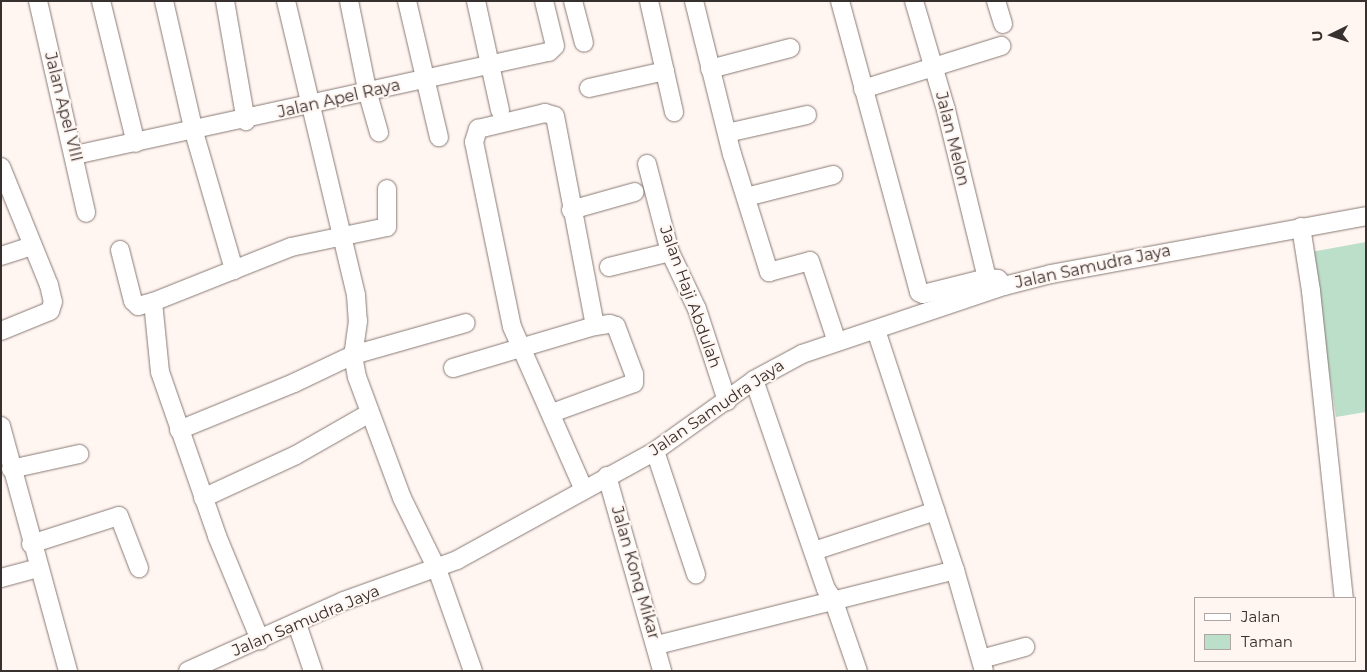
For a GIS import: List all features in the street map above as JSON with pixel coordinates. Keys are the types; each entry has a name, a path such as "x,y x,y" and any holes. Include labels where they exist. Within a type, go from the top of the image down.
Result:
{"street":[{"name":"Jalan Apel VIII","path":"38,1 75,156 86,213"},
{"path":"101,1 136,143"},
{"path":"164,1 194,132 234,270"},
{"path":"225,1 246,120"},
{"path":"286,1 340,237 356,295 358,321 353,355 368,414 416,530 437,570 472,671"},
{"path":"349,1 368,94 379,132"},
{"path":"407,1 440,136"},
{"path":"476,1 500,110"},
{"name":"Jalan Apel Raya","path":"75,156 310,107 427,78 553,50 555,46 544,1"},
{"path":"573,1 584,43"},
{"path":"649,1 674,112"},
{"path":"694,1 727,133 769,272 810,261 837,342"},
{"path":"840,1 919,292 923,294 987,278 998,279 1004,286"},
{"name":"Jalan Melon","path":"914,1 934,67 987,278"},
{"path":"996,1 1003,24"},
{"path":"864,89 1001,46"},
{"path":"710,69 790,48"},
{"path":"589,88 665,71"},
{"path":"584,490 552,413 512,327 474,142 478,129 545,114 554,115 595,326"},
{"path":"727,133 807,115"},
{"name":"Jalan Haji Abdulah","path":"647,164 670,252 697,309 727,401"},
{"path":"746,197 833,175"},
{"path":"1,331 50,311 53,302 49,286 3,178"},
{"path":"120,250 134,301 138,306 153,302 291,247 388,225 387,189"},
{"path":"571,210 635,192"},
{"name":"Jalan Samudra Jaya","path":"188,671 344,602 437,570 655,451 754,380 794,357 1004,286 1100,263 1366,216"},
{"path":"1301,227 1311,291 1344,597"},
{"path":"1,256 31,246"},
{"path":"609,267 670,252"},
{"path":"153,302 160,372 204,498 260,640"},
{"path":"179,430 294,383 353,355 466,323"},
{"path":"453,368 521,346 595,326 610,324 616,326 634,374 634,383 552,413"},
{"path":"876,330 956,570 982,665 1025,647"},
{"path":"754,380 826,589 833,599 858,671"},
{"path":"204,498 296,455 368,414"},
{"path":"1,427 11,469 9,493 31,544 68,671"},
{"path":"655,451 696,574"},
{"path":"11,469 79,454"},
{"name":"Jalan Konq Mikar","path":"607,476 662,671"},
{"path":"814,551 936,511"},
{"path":"31,544 119,516 139,568"},
{"path":"1,578 38,568"},
{"path":"656,645 833,599 956,570"},
{"path":"297,624 313,671"}],"green space":[{"path":"1366,242 1366,412 1336,417 1311,252"}]}
